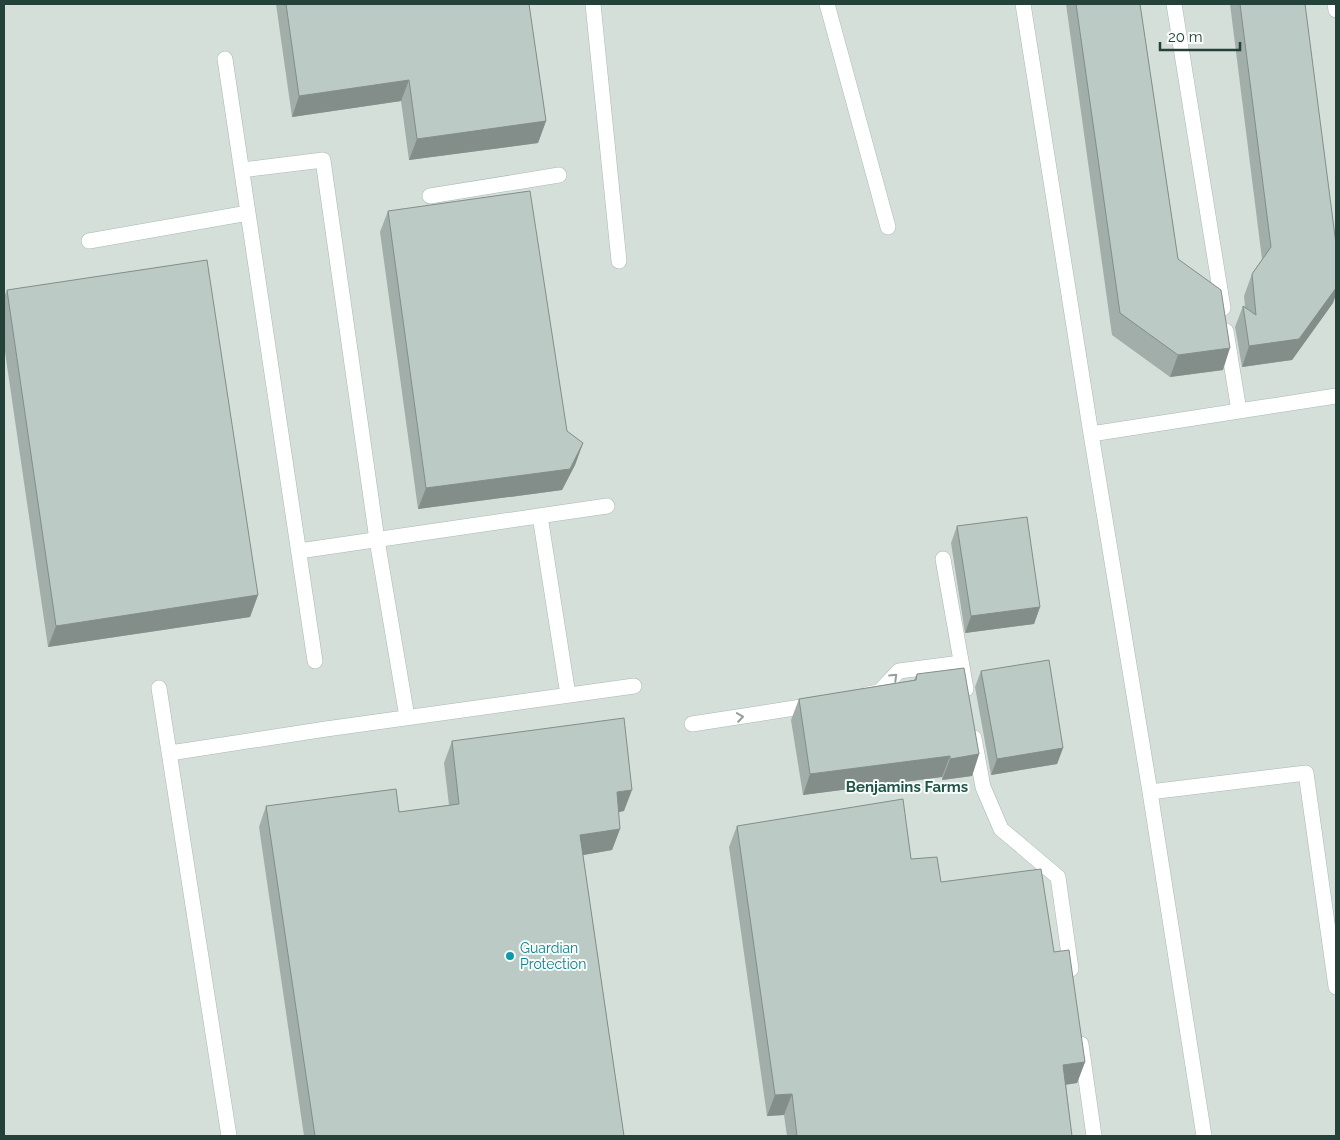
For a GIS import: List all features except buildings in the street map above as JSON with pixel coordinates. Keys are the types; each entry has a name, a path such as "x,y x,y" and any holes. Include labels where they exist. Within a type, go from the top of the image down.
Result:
{"street":[{"path":"593,4 620,261"},
{"path":"828,4 888,226"},
{"path":"1023,4 1204,1136"},
{"path":"1174,4 1239,411"},
{"path":"1335,4 1336,10"},
{"path":"225,59 315,661"},
{"path":"242,170 323,160 377,540 407,718"},
{"path":"430,196 559,175"},
{"path":"89,241 248,213"},
{"path":"1091,434 1336,396"},
{"path":"299,551 607,506"},
{"path":"540,516 568,695"},
{"path":"943,559 968,701"},
{"path":"851,699 879,692 900,671 961,662"},
{"path":"170,753 634,686"},
{"path":"159,688 229,1136"},
{"path":"692,724 832,702"},
{"path":"971,720 983,787 1001,829 1058,877 1072,983"},
{"path":"1150,792 1306,773 1336,987"},
{"path":"1079,1031 1094,1136"}],"shaded area":[{"path":"4,4 1336,4 1336,1136 4,1136"}],"place":[{"name":"Guardian Protection","path":"510,956"}],"district":[{"name":"Benjamins Farms","path":"907,787"}]}
